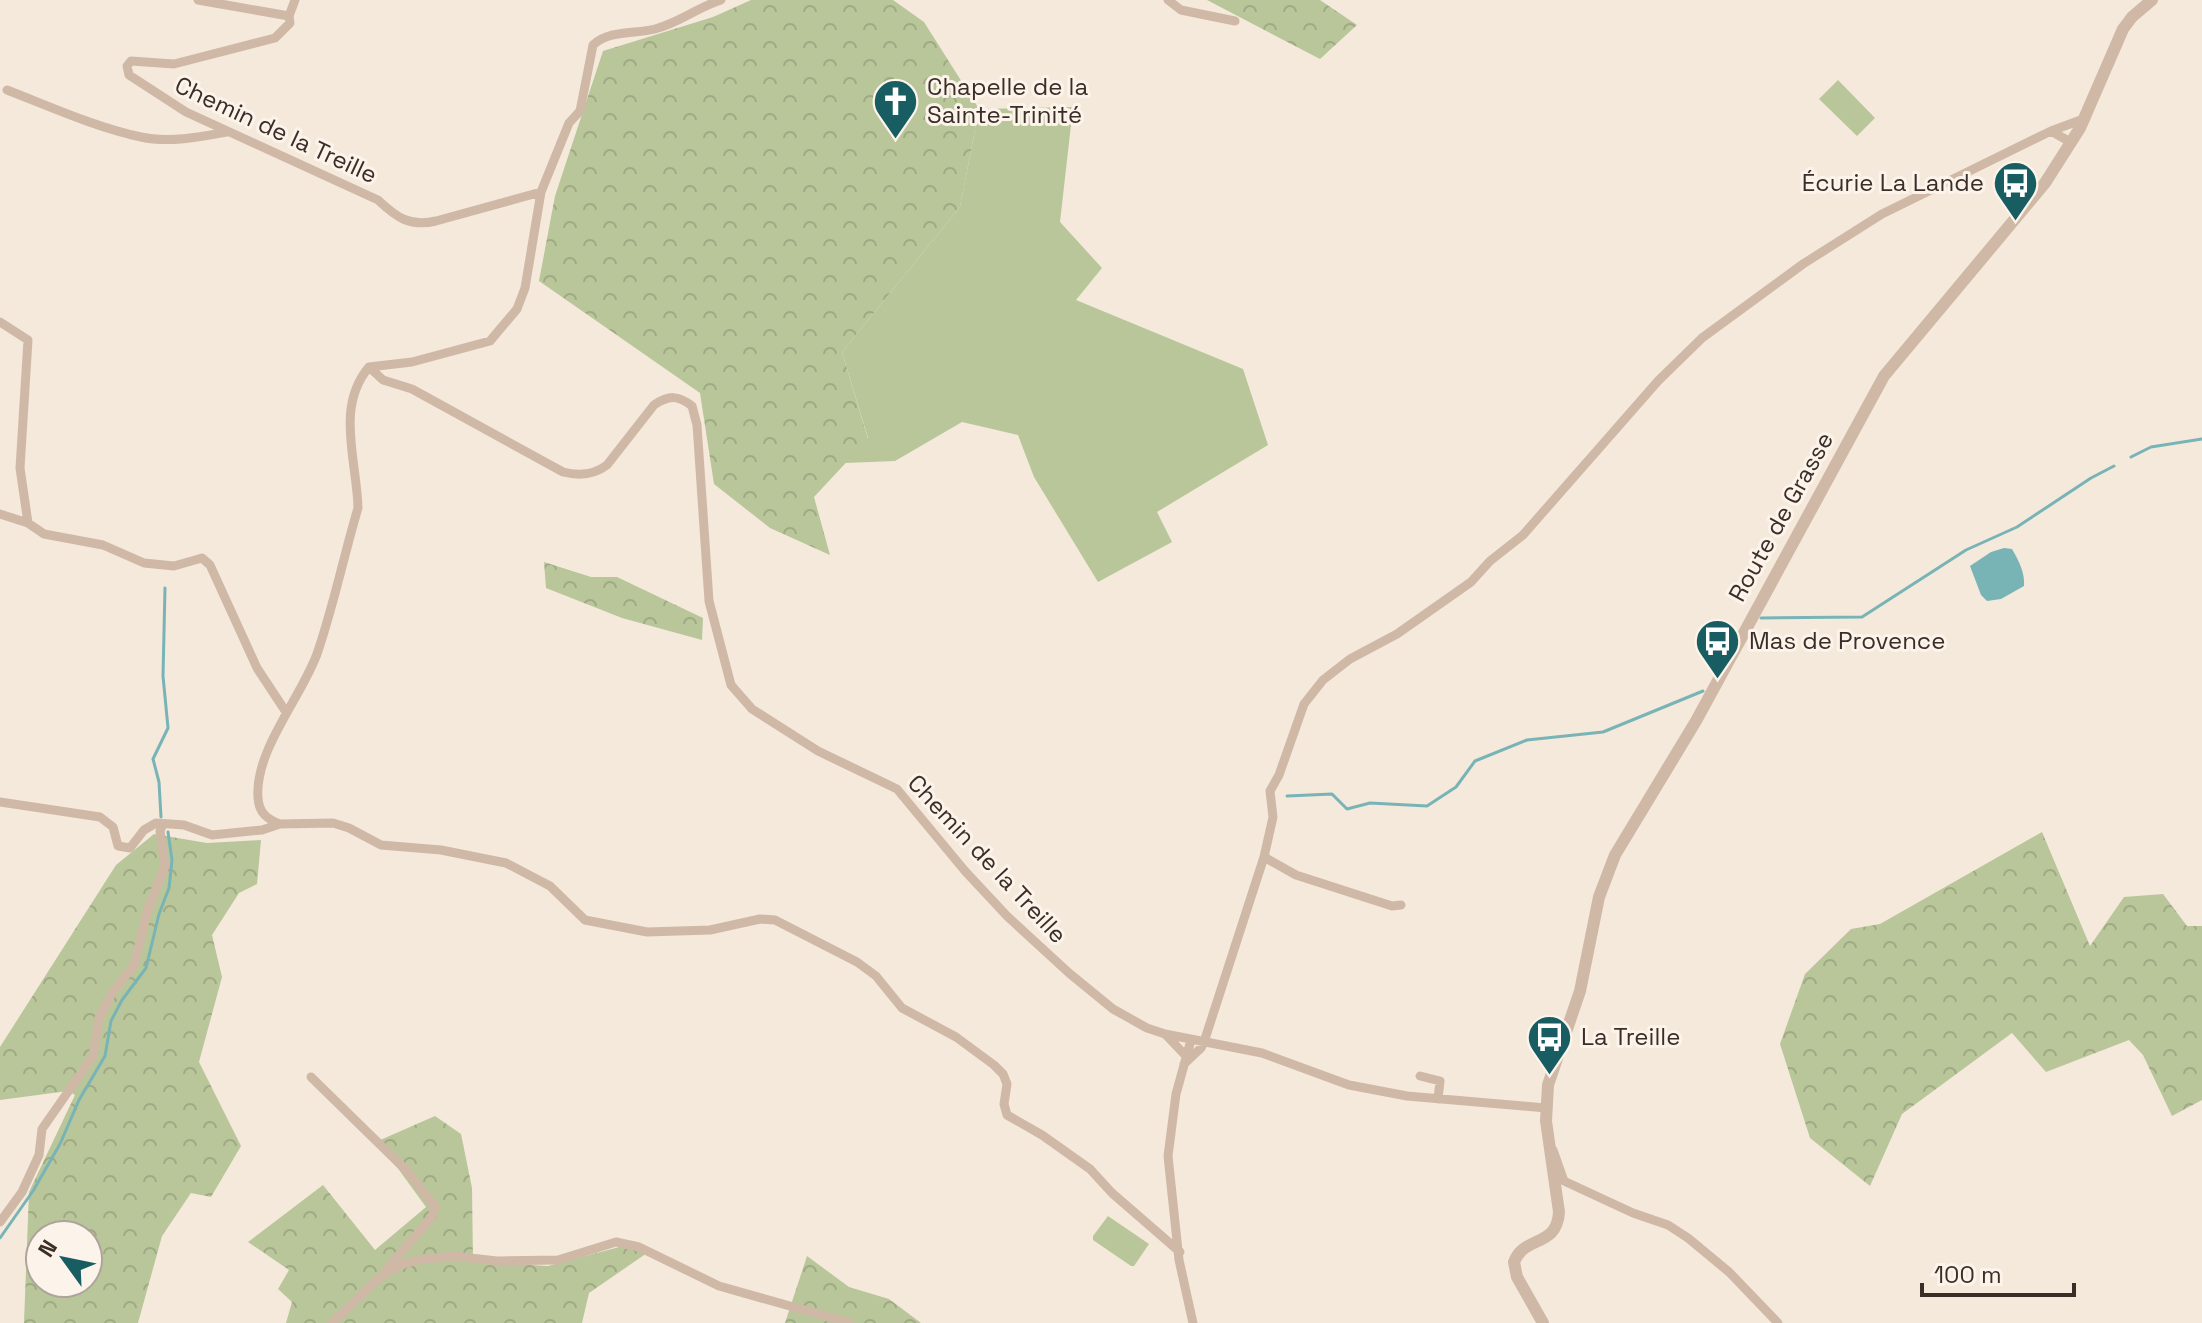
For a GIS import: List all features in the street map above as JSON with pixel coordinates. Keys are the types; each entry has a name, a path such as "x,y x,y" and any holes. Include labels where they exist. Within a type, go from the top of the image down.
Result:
{"street":[{"path":"198,0 289,16 295,0"},
{"path":"280,824 268,819 261,811 258,790 266,759 286,712 317,655 358,508 358,485 350,451 353,396 359,379 369,367 412,362 490,341 517,309 525,288 541,192 569,123 580,111 593,45 601,37 655,29 721,0"},
{"path":"1168,0 1181,10 1235,21"},
{"name":"Route de Grasse","path":"1543,1323 1517,1277 1514,1262 1524,1248 1550,1235 1557,1225 1557,1188 1546,1108 1550,1076 1580,991 1599,897 1615,855 1703,708 1884,376 2015,222 2072,143 2086,118 2123,29 2152,0"},
{"name":"Chemin de la Treille","path":"289,16 287,29 275,38 174,64 131,61 127,66 129,75 186,112 378,200 394,215 408,222 421,225 541,192"},
{"path":"7,90 143,138 194,138 229,132"},
{"path":"1185,1060 1204,1042 1264,857 1273,817 1270,791 1279,775 1304,704 1323,680 1350,659 1397,634 1471,582 1490,561 1523,535 1658,381 1702,338 1800,266 1882,214 2051,131 2086,118"},
{"path":"2051,131 2072,143"},
{"path":"0,322 28,340 20,468 28,523"},
{"name":"Chemin de la Treille","path":"369,367 383,380 412,389 563,472 578,475 600,470 607,465 654,405 664,398 677,397 692,406 697,425 709,601 731,685 752,709 805,742 897,789 1007,916 1113,1009 1165,1034 1262,1053 1349,1085 1407,1096 1546,1108"},
{"path":"0,514 28,523 44,534 103,545 144,563 174,566 202,558 210,565 257,668 286,712"},
{"path":"0,802 100,817 113,827 118,846 123,849 130,848 149,826 163,824 184,825 212,835 262,830 280,824 333,823 381,845 441,850 494,859 550,886 562,895 579,917 624,928 647,932 710,930 767,919 792,927 857,962 876,976 902,1008 956,1037 994,1065 1007,1084 1004,1104 1007,1115 1079,1160 1180,1252"},
{"path":"0,1222 22,1192 39,1155 42,1129 93,1056 99,1018 112,993 134,965 148,909 165,866 160,831 163,824"},
{"path":"1264,857 1296,875 1392,906 1401,905"},
{"path":"1165,1034 1185,1060"},
{"path":"1191,1040 1176,1094 1168,1156 1193,1323"},
{"path":"1420,1076 1440,1081 1438,1099"},
{"path":"311,1077 407,1171 435,1207 432,1217 379,1278 332,1323"},
{"path":"1550,1147 1557,1157 1564,1181 1633,1213 1668,1225 1688,1238 1729,1272 1778,1323"},
{"path":"379,1278 398,1266 417,1260 453,1256 497,1261 558,1260 616,1242 639,1247 719,1286 850,1323"}],"green space":[{"path":"751,0 893,0 924,22 979,109 960,207 842,352 868,439 814,497 830,555 770,528 714,484 700,393 539,281 555,196 603,51 713,17"},
{"path":"1207,0 1320,0 1357,25 1320,59"},
{"path":"1838,80 1875,118 1857,136 1819,99"},
{"path":"1073,107 1060,222 1102,268 1076,300 1243,369 1268,445 1157,512 1172,542 1098,582 1034,477 1018,435 962,422 895,461 845,463 868,438 842,352 960,207 979,109"},
{"path":"544,562 591,577 617,577 703,618 702,640 622,618 546,588"},
{"path":"2042,832 2090,946 2124,897 2163,894 2187,926 2202,926 2202,1100 2172,1116 2143,1055 2129,1040 2046,1072 2012,1033 1902,1114 1870,1186 1810,1138 1780,1044 1805,974 1851,929 1880,924"},
{"path":"154,834 207,843 261,840 257,884 239,893 212,935 222,977 199,1062 241,1146 211,1197 191,1193 162,1236 138,1323 24,1323 25,1299 104,1299 104,1219 28,1219 29,1192 75,1095 68,1091 0,1100 0,1047 116,865"},
{"path":"435,1116 461,1134 472,1188 473,1262 548,1266 623,1246 647,1253 589,1293 582,1323 286,1323 292,1302 278,1289 289,1270 248,1242 323,1185 375,1250 426,1207 378,1141"},
{"path":"1108,1216 1149,1244 1134,1266 1093,1240"},
{"path":"807,1256 849,1287 889,1299 921,1323 785,1323"}],"water":[{"path":"2012,549 2017,558 2024,586 2001,599 1987,601 1981,595 1970,566 1991,552"}],"waterway":[{"path":"2131,457 2151,447 2202,439"},
{"path":"1761,618 1862,617 1966,550 2017,527 2114,466"},
{"path":"161,817 159,782 153,759 168,728 163,676 165,588"},
{"path":"1287,796 1332,794 1347,809 1370,803 1427,806 1456,787 1475,761 1527,740 1603,732 1703,691"},
{"path":"0,1238 33,1191 60,1144 79,1100 105,1056 111,1021 146,968 159,914 169,888 172,860 168,832"}],"place":[{"name":"Chapelle de la Sainte-Trinité","path":"896,140"},
{"name":"Écurie La Lande","path":"2015,222"},
{"name":"Mas de Provence","path":"1718,680"},
{"name":"La Treille","path":"1550,1076"}]}
